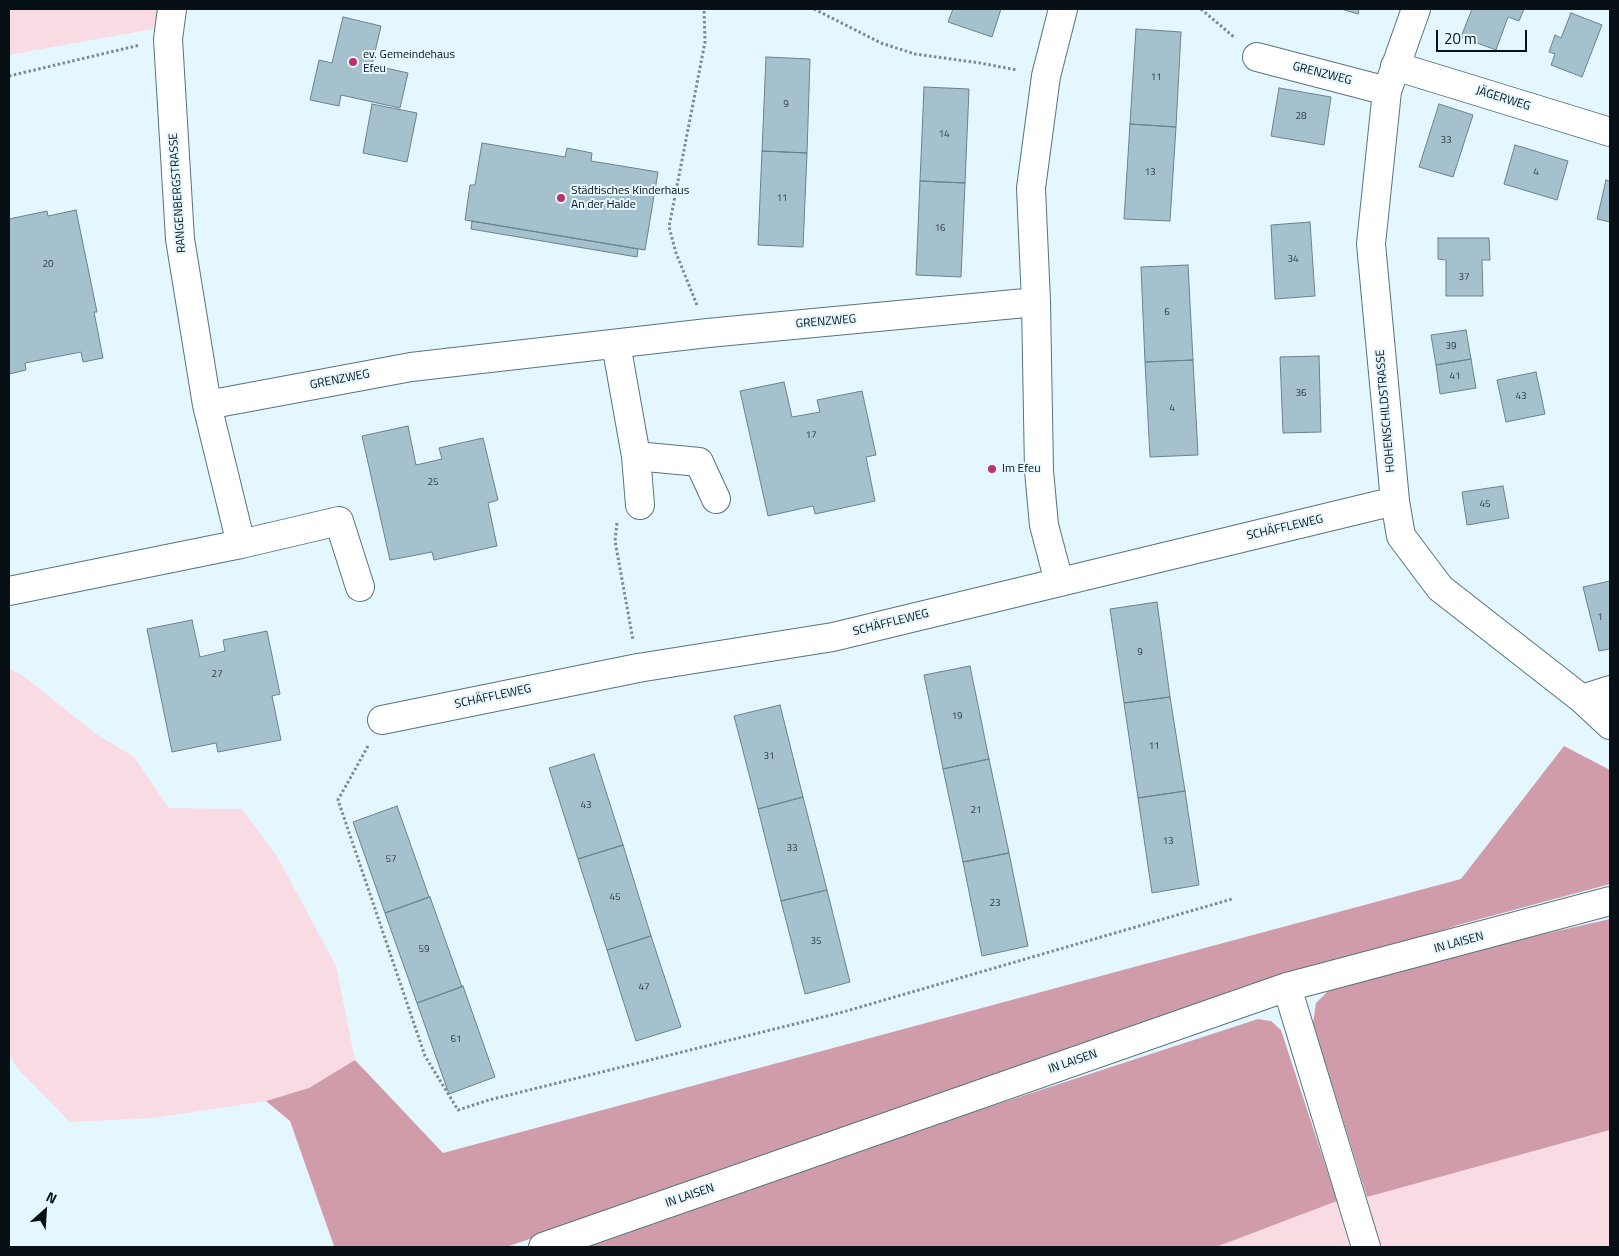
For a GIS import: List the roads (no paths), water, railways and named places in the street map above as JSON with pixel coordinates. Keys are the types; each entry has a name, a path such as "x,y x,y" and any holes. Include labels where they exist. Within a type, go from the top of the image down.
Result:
{"street":[{"name":"RANGENBERGSTRASSE","path":"172,9 168,39 180,239 208,405"},
{"path":"1059,582 1044,525 1039,471 1036,302 1031,188 1046,76 1063,9"},
{"name":"HOHENSCHILDSTRASSE","path":"1416,9 1391,78 1371,244 1395,501 1401,536 1440,588 1582,699 1610,725"},
{"name":"GRENZWEG","path":"1257,57 1391,78"},
{"name":"JÄGERWEG","path":"1391,78 1610,132"},
{"name":"GRENZWEG","path":"208,405 411,367 708,334 1036,302"},
{"path":"616,344 636,456 629,510"},
{"path":"208,405 241,544"},
{"path":"636,456 699,462 716,499"},
{"name":"SCHÄFFLEWEG","path":"382,720 638,668 833,637 1395,501"},
{"path":"9,591 241,544 340,521 360,586"},
{"path":"1582,699 1610,690"},
{"name":"IN LAISEN","path":"542,1247 1287,987 1610,902"},
{"path":"1287,987 1366,1247"}],"place":[{"name":"ev. Gemeindehaus Efeu","path":"353,62"},
{"name":"Städtisches Kinderhaus An der Halde","path":"561,198"},
{"name":"Im Efeu","path":"992,469"}]}
